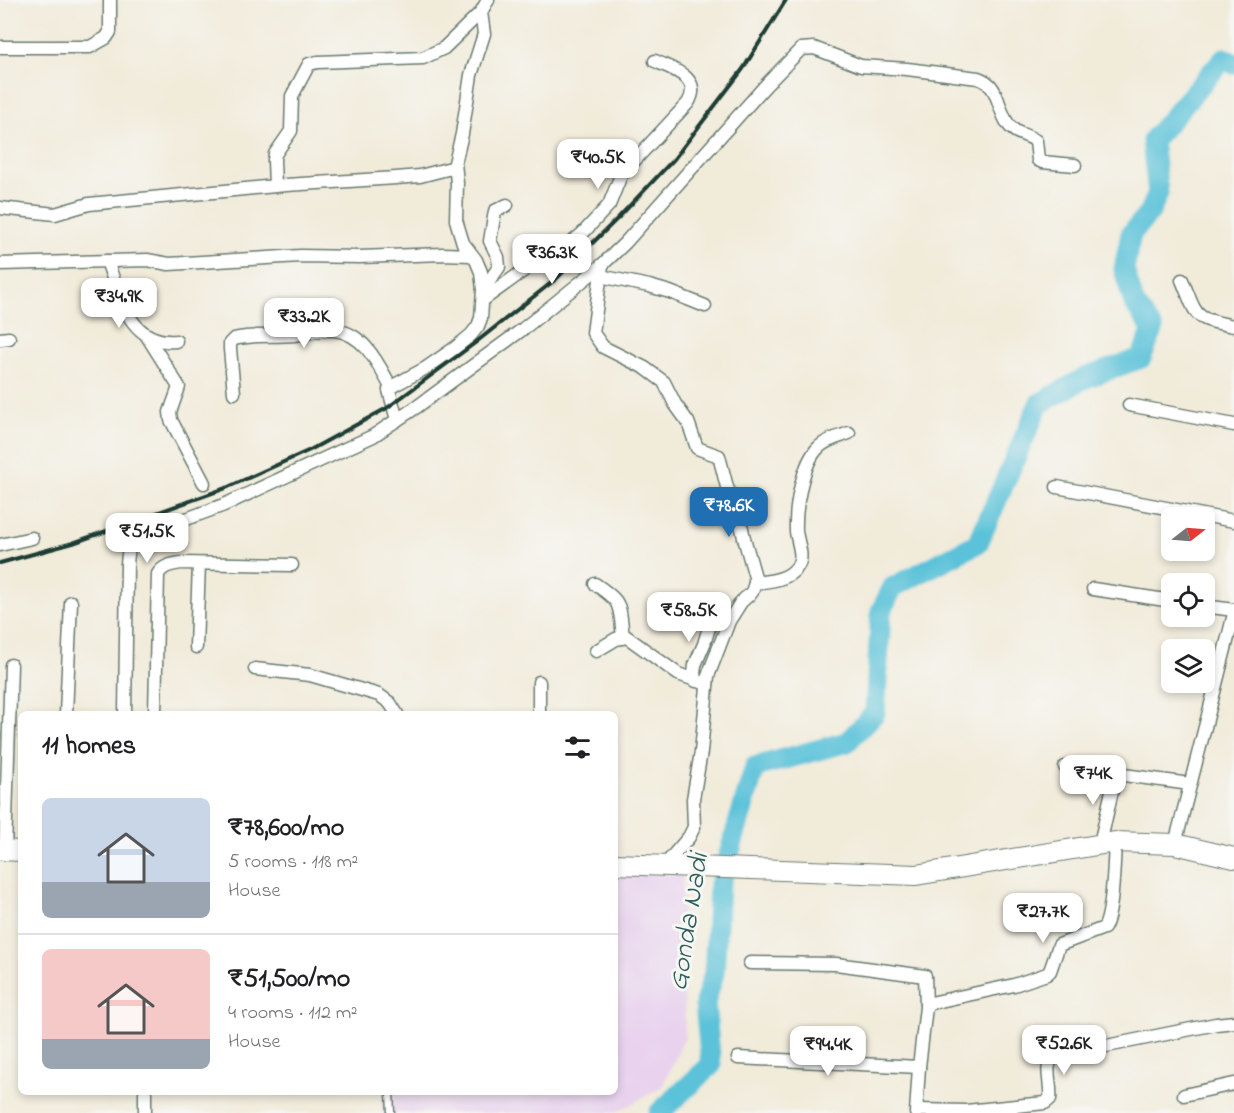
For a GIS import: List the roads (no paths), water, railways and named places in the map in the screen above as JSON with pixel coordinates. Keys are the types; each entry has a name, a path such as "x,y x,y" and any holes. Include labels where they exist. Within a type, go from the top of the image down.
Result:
{"main road":[{"path":"618,864 924,874 1108,843 1175,844 1234,858"}],"street":[{"path":"0,47 90,47 106,38 111,26 110,0"},
{"path":"274,186 275,154 293,127 292,96 309,64 423,58 444,48 481,12 488,0"},
{"path":"391,387 426,368 471,335 478,327 483,295 479,266 463,243 456,220 455,167 471,75 484,34 481,12"},
{"path":"124,711 126,564 129,545 143,535 224,505 373,436 523,329 601,271 773,77 801,49 814,48 861,66 907,69 988,81 1009,125 1014,131 1036,141 1038,160 1076,165"},
{"path":"483,295 566,247 581,235 609,204 621,176 688,103 692,90 686,77 655,61"},
{"path":"0,208 55,214 89,204 274,186 420,176 455,167"},
{"path":"483,295 499,267 498,257 490,241 495,211 507,204"},
{"path":"0,264 147,260 180,264 300,256 471,255"},
{"path":"107,261 123,305 134,324 156,341 176,341"},
{"path":"601,271 705,306"},
{"path":"601,271 593,333 603,347 645,368 664,382 675,404 688,422 697,448 718,456 730,497 740,519 755,577 752,592 741,602 729,621 708,676 702,683 701,752 693,799 694,827 689,837 665,865"},
{"path":"1182,280 1199,317 1206,321 1234,326"},
{"path":"234,393 230,349 234,339 336,330 347,334 368,348 391,387 390,394 397,420"},
{"path":"147,336 179,387 170,412 171,420 204,483"},
{"path":"1129,405 1234,425"},
{"path":"755,583 784,578 798,567 800,554 796,532 797,510 808,465 824,443 849,433"},
{"path":"1057,487 1234,521"},
{"path":"0,545 32,538"},
{"path":"155,711 158,574 161,569 169,565 199,564 292,565"},
{"path":"196,647 199,564"},
{"path":"595,584 613,596 618,603 623,637"},
{"path":"1093,589 1161,599"},
{"path":"66,711 71,602"},
{"path":"702,683 694,674 695,665 716,604"},
{"path":"1175,844 1234,612 1215,608"},
{"path":"596,651 627,637 678,674 702,683"},
{"path":"9,851 11,665"},
{"path":"255,669 310,675 379,695 390,703 395,711"},
{"path":"539,682 539,711"},
{"path":"1065,767 1190,784"},
{"path":"926,1004 1014,985 1047,974 1059,945 1104,928 1108,911 1108,843 1116,774"},
{"path":"750,963 836,964 925,976 926,1004 917,1111 966,1111 1045,1103 1050,1099 1047,1069 1052,1056 1234,1022"},
{"path":"738,1058 919,1067"},
{"path":"1184,1095 1234,1084"},
{"path":"145,1095 145,1113"}],"lane":[{"path":"390,1095 391,1113"}],"waterway":[{"name":"Gonda Nadi","path":"659,1113 711,1065 705,1003 714,973 719,888 755,767 847,742 875,713 881,611 893,587 978,543 1039,404 1085,378 1141,358 1153,330 1134,303 1124,269 1131,234 1150,212 1158,193 1152,141 1224,58 1234,64"}],"railway":[{"path":"0,563 73,543 226,488 310,450 387,408 556,279 619,217 674,159 743,69 786,0"}]}
